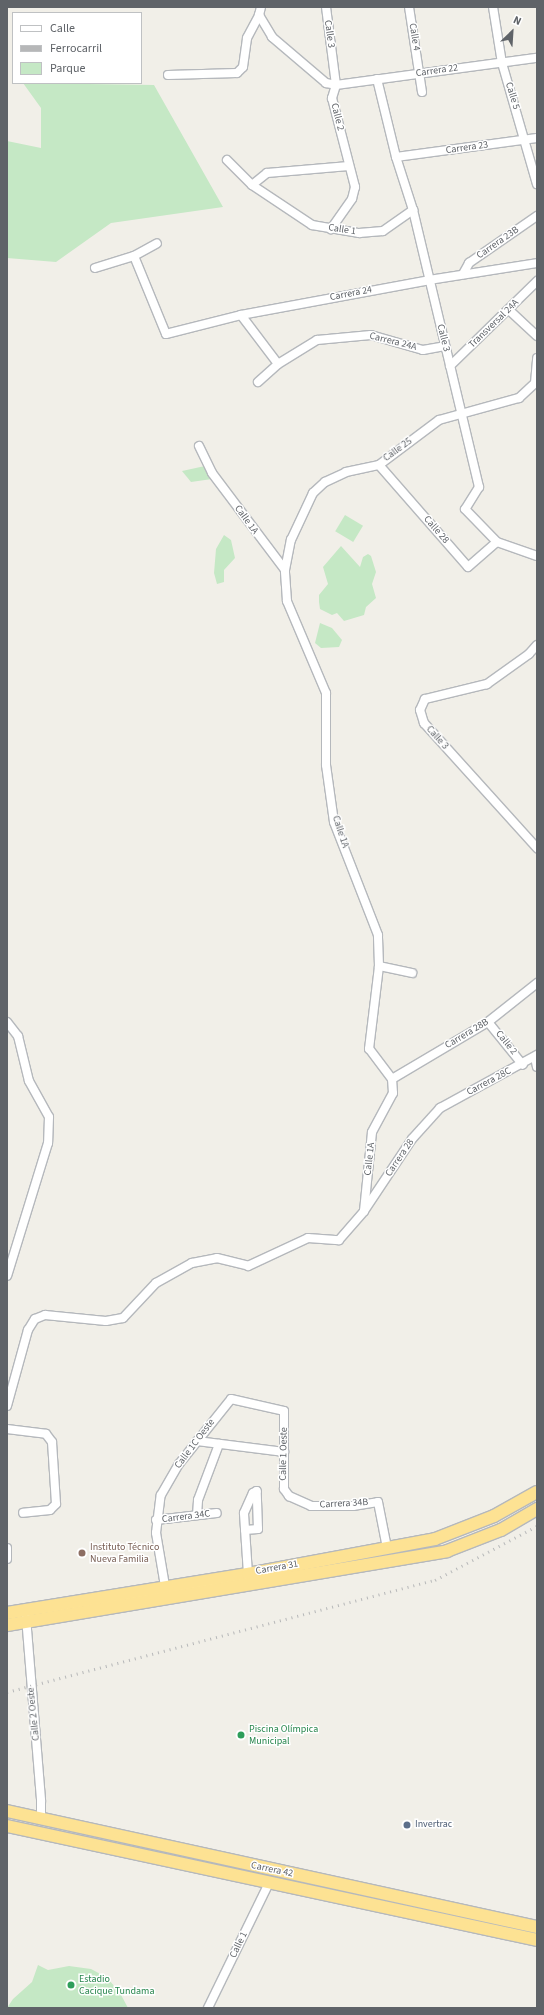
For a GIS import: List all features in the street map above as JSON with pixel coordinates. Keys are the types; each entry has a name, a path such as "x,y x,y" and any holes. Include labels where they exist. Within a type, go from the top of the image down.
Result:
{"highway":[{"name":"Carrera 31","path":"7,1613 165,1586 248,1574 387,1548 456,1533 494,1516 537,1492"},
{"name":"Carrera 31","path":"7,1625 447,1552 501,1530 537,1509"},
{"name":"Carrera 42","path":"7,1811 537,1927"},
{"name":"Carrera 42","path":"7,1826 537,1940"}],"street":[{"name":"Calle 3","path":"326,7 336,85"},
{"name":"Calle 4","path":"409,7 422,92"},
{"name":"Calle 5","path":"493,7 502,63 537,184"},
{"path":"260,11 272,37 316,78 326,84 336,85"},
{"path":"168,75 237,73 243,67 247,38 260,11"},
{"name":"Carrera 22","path":"336,85 537,58"},
{"name":"Calle 3","path":"377,79 396,157 413,210 460,414 479,487 465,509 497,542 537,556"},
{"name":"Calle 2","path":"331,229 352,199 354,192 332,98 336,85"},
{"name":"Carrera 23","path":"396,157 537,138"},
{"path":"227,160 252,185 267,173 349,166"},
{"name":"Calle 1","path":"252,185 312,225 359,234 383,231 413,210"},
{"name":"Carrera 23B","path":"463,274 469,263 537,216"},
{"path":"95,268 134,256 157,243"},
{"name":"Carrera 24","path":"134,256 166,334 241,315 463,274 537,263"},
{"name":"Transversal 24A","path":"450,366 537,281"},
{"path":"509,310 537,336"},
{"path":"241,315 278,364"},
{"name":"Carrera 24A","path":"258,382 278,364 317,340 371,335 423,350 445,346"},
{"name":"Calle 25","path":"285,570 291,540 313,493 325,482 346,472 379,464 439,420 519,398 535,383 537,358"},
{"name":"Calle 1A","path":"199,446 224,489 285,570 287,601 326,692 326,765 334,822 378,935 379,966 369,1048 392,1078 394,1093 372,1132 364,1211"},
{"name":"Calle 28","path":"379,464 468,567 497,542"},
{"name":"Calle 3","path":"537,645 529,654 487,684 425,699 420,710 424,723 537,848"},
{"path":"379,966 412,973"},
{"name":"Carrera 28B","path":"392,1078 488,1022 537,983"},
{"path":"7,1022 18,1036 29,1081 48,1117 48,1143 7,1276"},
{"name":"Calle 2","path":"488,1022 523,1065"},
{"path":"536,1056 537,1067"},
{"name":"Carrera 28C","path":"440,1108 523,1065 536,1056"},
{"name":"Carrera 28","path":"7,1406 28,1330 35,1319 45,1315 106,1321 123,1318 156,1283 192,1263 217,1258 248,1266 308,1238 339,1240 364,1211 412,1139 440,1108"},
{"name":"Calle 1 Oeste","path":"231,1399 284,1410 284,1489 289,1496"},
{"name":"Calle 1C Oeste","path":"165,1586 156,1520 161,1494 179,1464 231,1399"},
{"path":"7,1429 46,1434 52,1442 56,1504 50,1510 22,1513"},
{"path":"197,1441 284,1452"},
{"path":"197,1515 198,1500 219,1444"},
{"path":"245,1530 258,1529 257,1491 253,1493 244,1513 245,1530 248,1574"},
{"name":"Carrera 34B","path":"289,1496 311,1506 353,1506 378,1502 387,1548"},
{"name":"Carrera 34C","path":"156,1520 217,1513"},
{"path":"7,1548 8,1559"},
{"name":"Calle 2 Oeste","path":"26,1610 30,1686 42,1801 41,1819"},
{"name":"Calle 1","path":"208,2008 269,1883"}],"green space":[{"path":"24,84 154,85 223,207 111,223 56,262 7,258 7,141 41,148 41,108"},
{"path":"205,466 212,479 191,482 182,471"},
{"path":"345,515 363,526 353,542 335,531"},
{"path":"224,535 231,540 235,558 224,570 224,582 217,584 214,573 216,549"},
{"path":"341,546 360,567 363,557 368,554 371,556 376,572 372,584 376,598 366,607 364,615 344,621 337,613 332,615 320,609 319,602 319,595 328,584 323,567"},
{"path":"320,623 332,628 342,640 339,647 321,648 315,643"},
{"name":"Estadio Cacique Tundama","path":"38,1965 48,1970 69,1966 91,1969 106,1977 119,1991 128,2008 7,2008 13,1999 32,1982"}],"railway":[{"path":"7,1692 435,1580 537,1526"}],"place":[{"name":"Instituto Técnico Nueva Familia","path":"82,1553"},
{"name":"Piscina Olímpica Municipal","path":"241,1735"},
{"name":"Invertrac","path":"407,1825"},
{"name":"Estadio Cacique Tundama","path":"71,1985"}]}
